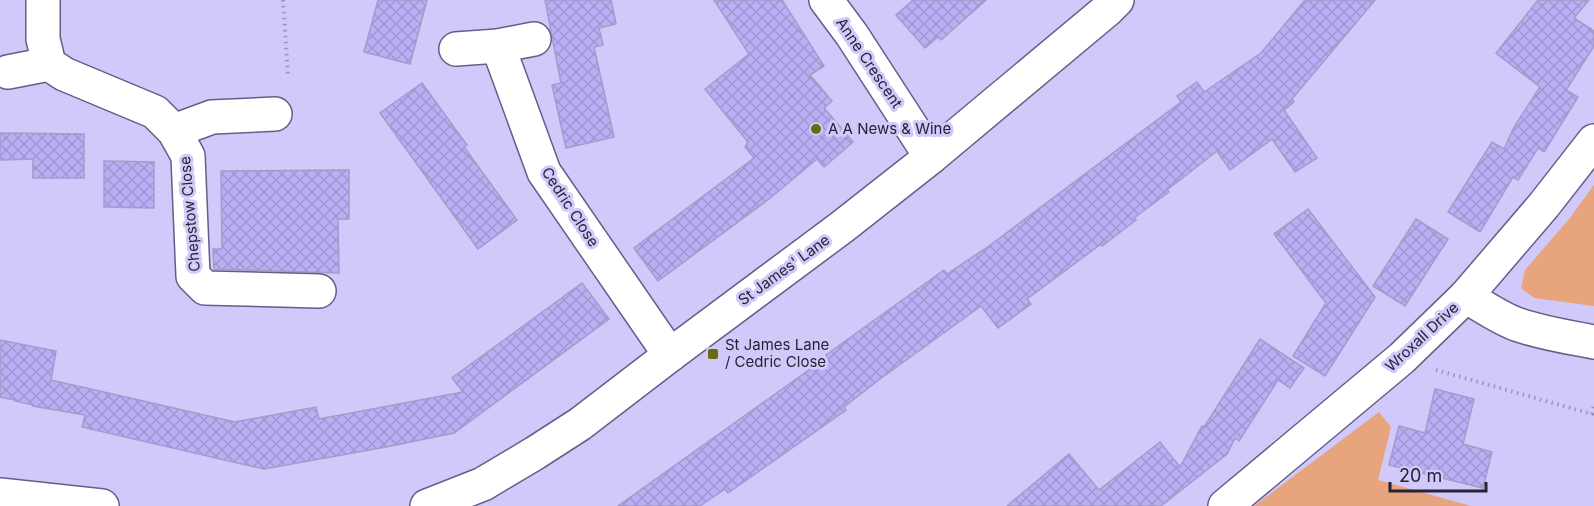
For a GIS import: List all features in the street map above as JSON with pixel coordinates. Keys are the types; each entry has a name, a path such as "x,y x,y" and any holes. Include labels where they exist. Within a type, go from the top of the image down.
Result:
{"street":[{"path":"8,72 49,64 43,39 43,0"},
{"name":"Anne Crescent","path":"826,0 852,35 931,158"},
{"name":"St James' Lane","path":"427,506 483,484 580,424 931,158 1117,0"},
{"path":"456,49 498,46 534,39"},
{"name":"Cedric Close","path":"498,46 544,172 670,355"},
{"name":"Chepstow Close","path":"49,64 64,74 154,112 174,131 188,156 193,276 205,288 319,291"},
{"path":"174,131 212,117 274,114"},
{"name":"Wroxall Drive","path":"1225,506 1402,358 1466,296 1544,205 1594,141"},
{"path":"1466,296 1515,323 1542,332 1594,342"},
{"path":"0,495 102,506"}],"path":[{"path":"283,0 288,75"},
{"path":"1402,358 1440,372 1592,414 1594,405"}],"shaded area":[{"path":"1594,185 1594,306 1534,298 1521,288 1525,270 1569,219"},
{"path":"1379,412 1391,427 1378,480 1471,506 1254,506"}],"building":[{"path":"378,0 427,0 410,64 364,52"},
{"path":"545,0 611,0 616,24 599,28 603,45 594,47 614,137 566,148 552,85 561,83"},
{"path":"714,0 782,0 824,66 810,75 832,101 824,108 853,142 824,167 817,159 769,199 658,281 634,248 754,158 745,147 748,142 705,89 749,54"},
{"path":"913,0 986,0 941,40 938,37 925,48 896,15"},
{"path":"1305,0 1375,0 1292,99 1294,102 1284,110 1317,158 1295,172 1272,139 1230,170 1217,151 1134,218 1136,220 1027,299 1031,304 998,328 981,306 880,379 844,407 846,410 728,493 725,489 700,506 618,506 827,357 826,355 944,270 947,274 989,246 1181,102 1177,96 1197,82 1204,92 1261,53"},
{"path":"1538,0 1589,0 1574,18 1594,31 1594,46 1566,90 1578,97 1544,152 1538,148 1518,180 1513,177 1480,232 1448,212 1492,142 1504,149 1514,127 1540,87 1496,53"},
{"path":"422,83 467,145 464,147 517,220 478,249 380,113"},
{"path":"0,133 84,134 84,178 33,178 33,159 0,160"},
{"path":"104,161 154,162 154,208 104,207"},
{"path":"349,170 349,219 338,219 339,273 214,269 213,249 222,249 221,171"},
{"path":"1308,209 1375,297 1325,376 1293,356 1326,303 1274,234"},
{"path":"1416,219 1448,239 1405,306 1373,286"},
{"path":"582,283 609,319 454,433 386,447 264,469 82,427 85,415 33,406 0,397 0,340 56,351 51,380 235,422 316,407 319,419 463,392 452,378"},
{"path":"1260,339 1304,368 1290,388 1278,380 1239,441 1235,438 1227,454 1161,506 1007,506 1069,454 1099,490 1160,442 1180,467 1202,426 1204,427"},
{"path":"1435,389 1474,399 1463,444 1492,452 1483,488 1389,465 1399,426 1425,433"}],"place":[{"name":"A A News & Wine","path":"816,129"},
{"name":"St James Lane / Cedric Close","path":"713,354"}]}
